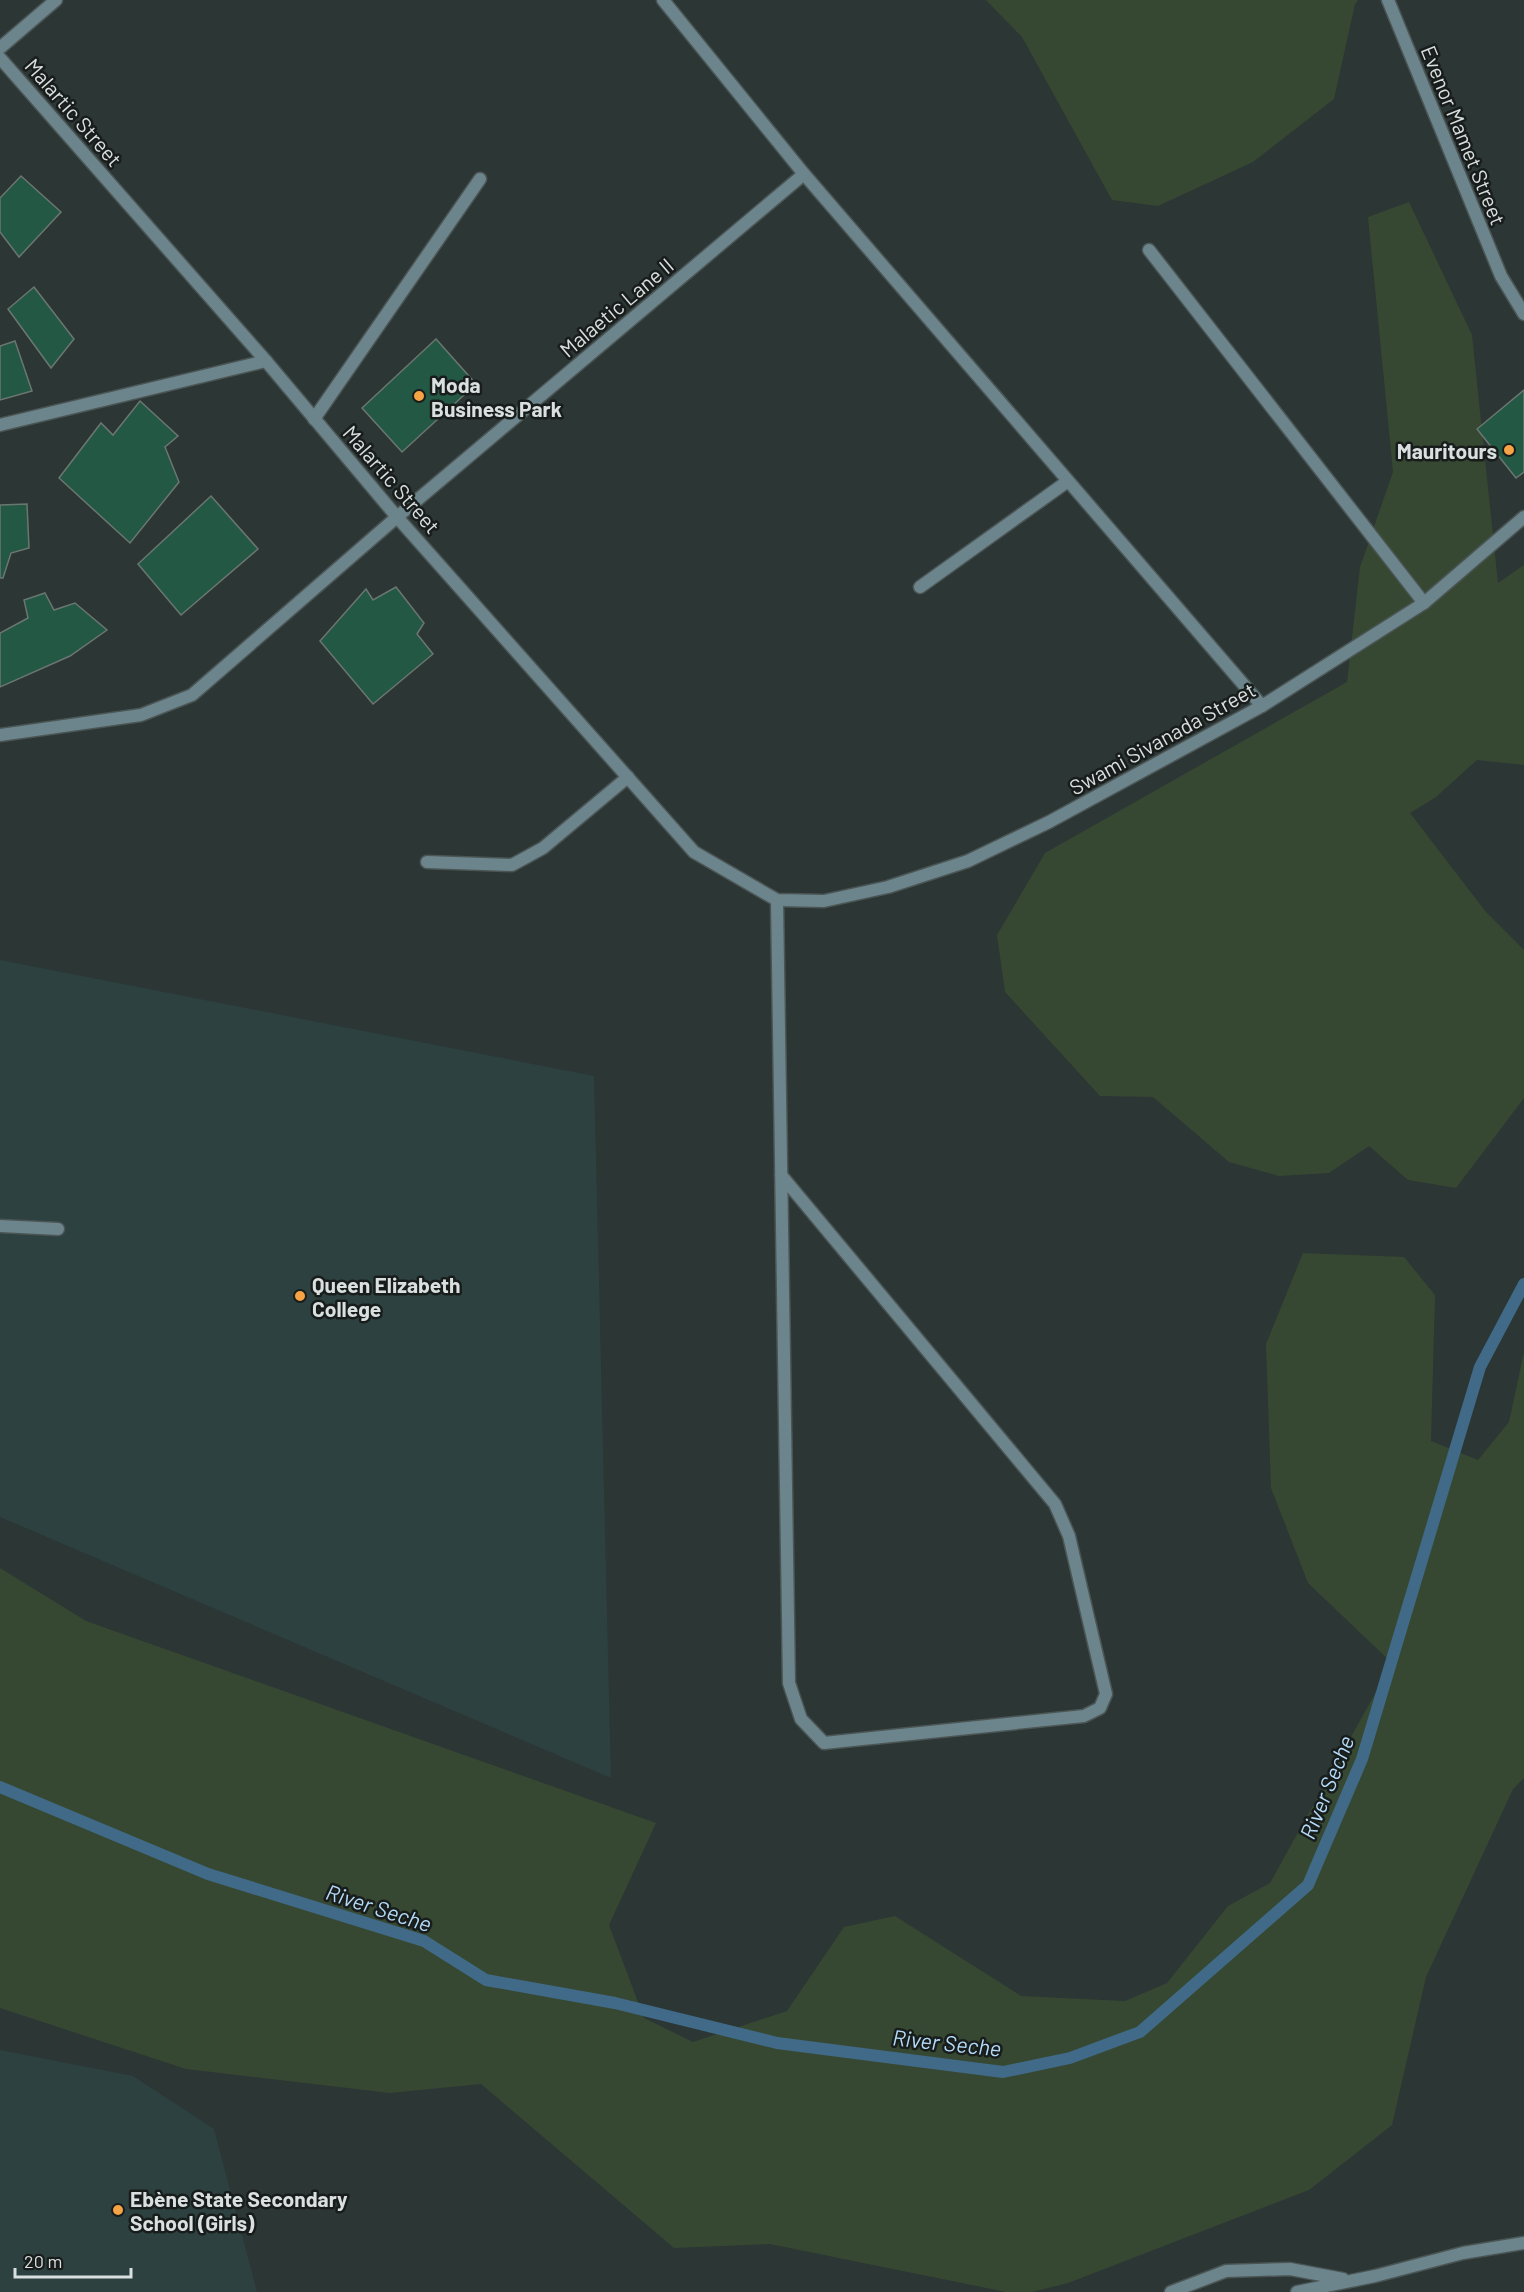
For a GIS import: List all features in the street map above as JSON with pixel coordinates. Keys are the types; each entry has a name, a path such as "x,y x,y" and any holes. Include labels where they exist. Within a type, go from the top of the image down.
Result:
{"street":[{"path":"0,48 56,0"},
{"path":"663,0 804,174 1262,706"},
{"name":"Evenor Mamet Street","path":"1388,0 1501,276 1524,314"},
{"name":"Malartic Street","path":"0,57 266,361 397,517 694,852 777,900"},
{"name":"Malaetic Lane II","path":"0,735 141,715 192,695 397,517 804,174"},
{"path":"314,418 480,179"},
{"path":"1149,250 1424,603"},
{"path":"0,425 266,361"},
{"path":"920,587 1068,482"},
{"name":"Swami Sivanada Street","path":"777,900 824,901 888,887 968,861 1049,822 1262,706 1424,603 1524,517"},
{"path":"427,862 512,865 543,848 628,777"},
{"path":"777,900 781,1175 789,1683 801,1719 824,1743 1084,1716 1100,1708 1106,1694 1069,1536 1055,1504 781,1175"},
{"path":"0,1226 58,1228"},
{"path":"1297,2292 1375,2276 1463,2253 1524,2243"},
{"path":"1171,2292 1226,2271 1290,2269 1347,2280"}],"shaded area":[{"name":"Queen Elizabeth College","path":"0,960 594,1076 611,1778 0,1517"},
{"name":"Ebène State Secondary School (Girls)","path":"0,2050 133,2076 214,2129 257,2292 0,2292"}],"green space":[{"path":"986,0 1358,0 1355,4 1334,99 1253,162 1158,206 1112,200 1022,37"},
{"path":"1409,202 1472,335 1498,583 1524,565 1524,765 1477,760 1436,797 1410,813 1486,912 1524,950 1524,1098 1456,1188 1408,1180 1369,1146 1329,1173 1279,1176 1229,1162 1153,1097 1100,1096 1005,992 997,935 1045,853 1347,682 1360,567 1393,472 1368,217"},
{"path":"1303,1253 1404,1257 1435,1295 1431,1441 1478,1460 1509,1422 1524,1352 1524,1778 1513,1789 1426,1977 1392,2125 1309,2190 1068,2283 1032,2292 1006,2292 770,2244 674,2248 481,2084 390,2093 186,2069 0,2008 0,1568 86,1621 656,1823 609,1925 644,2018 693,2042 787,2011 844,1927 895,1916 1021,1996 1125,2001 1167,1983 1228,1906 1270,1883 1392,1663 1308,1583 1271,1488 1266,1344"}],"building":[{"path":"21,176 61,212 19,257 0,232 0,198"},
{"path":"34,287 74,339 51,368 8,309"},
{"name":"Moda Business Park","path":"436,339 476,384 402,452 362,408"},
{"path":"15,341 32,391 0,400 0,346"},
{"name":"Mauritours","path":"1524,390 1524,472 1516,478 1477,429"},
{"path":"140,401 178,436 165,447 179,482 130,543 59,478 101,423 113,435"},
{"path":"211,496 258,549 181,615 138,564"},
{"path":"27,504 29,548 11,553 3,578 0,578 0,505"},
{"path":"396,587 424,623 417,634 433,654 373,704 320,641 366,589 373,600"},
{"path":"45,593 54,610 75,603 107,630 70,656 0,687 0,633 28,618 24,600"}],"waterway":[{"name":"River Seche","path":"0,1787 208,1874 424,1941 486,1980 615,2003 777,2043 1003,2072 1070,2058 1140,2032 1308,1885 1362,1759 1480,1367 1524,1284"}],"place":[{"name":"Moda Business Park","path":"419,396"},
{"name":"Mauritours","path":"1509,450"},
{"name":"Queen Elizabeth College","path":"300,1296"},
{"name":"Ebène State Secondary School (Girls)","path":"118,2210"}]}
